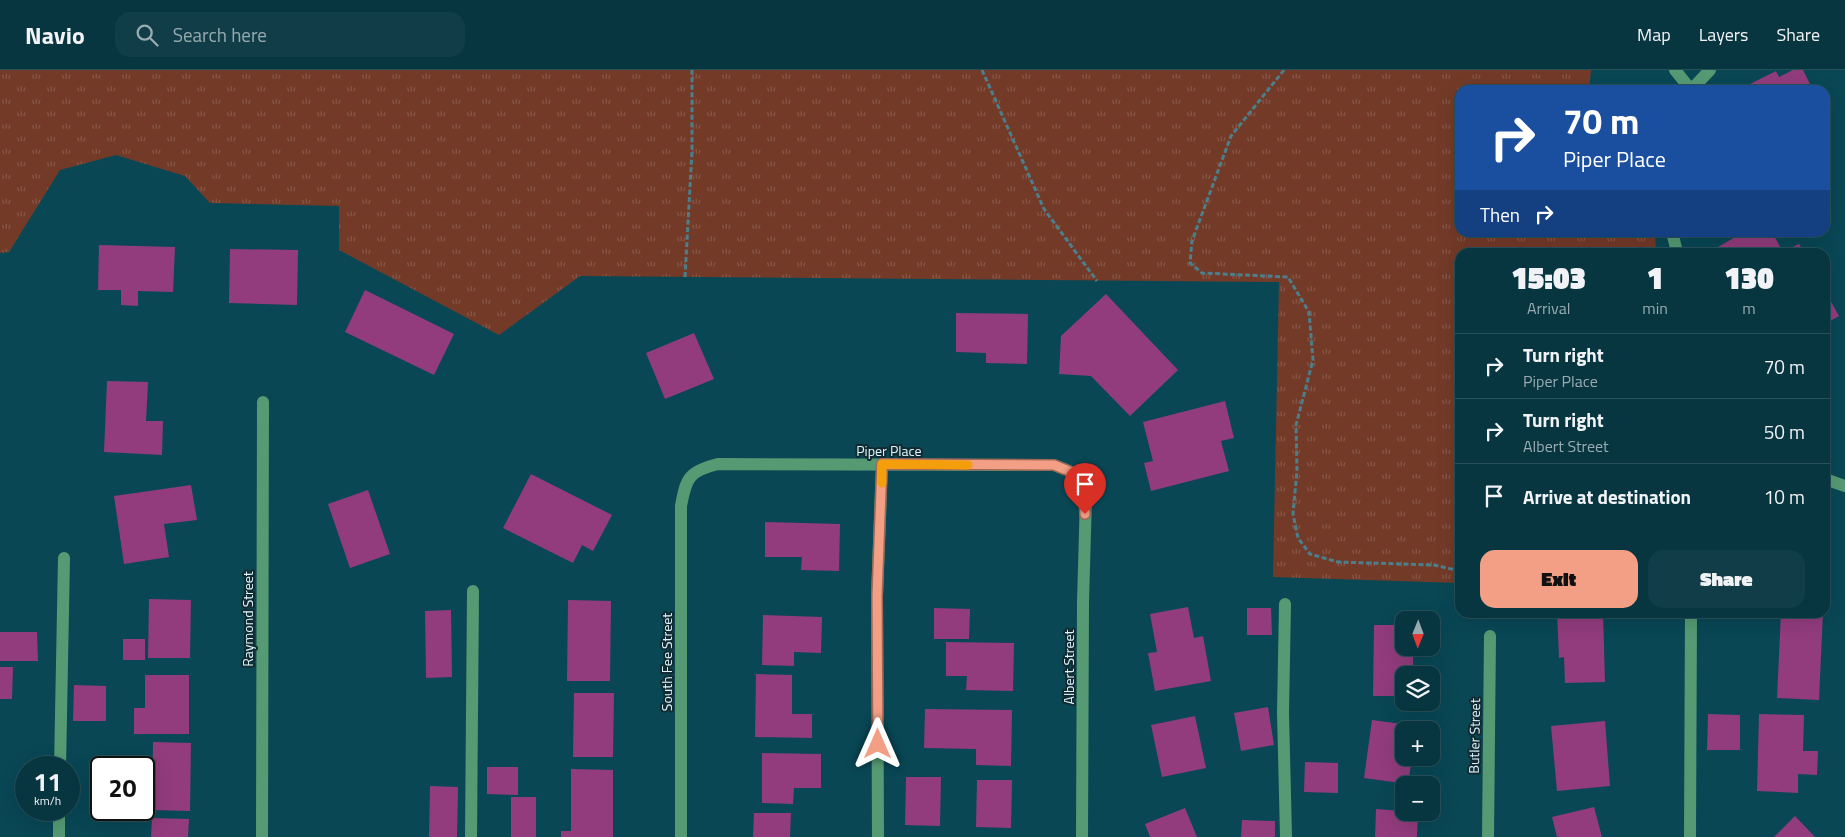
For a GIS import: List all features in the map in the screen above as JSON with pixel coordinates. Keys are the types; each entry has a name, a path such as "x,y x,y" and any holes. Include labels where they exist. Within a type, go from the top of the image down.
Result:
{"street":[{"path":"1674,70 1687,85"},
{"path":"1696,85 1710,70"},
{"name":"Raymond Street","path":"262,837 263,402"},
{"name":"Piper Place","path":"684,488 690,477 701,468 718,464 1054,465 1074,473 1084,483 1086,497"},
{"path":"878,837 877,596 882,464"},
{"path":"1830,482 1845,486"},
{"name":"South Fee Street","path":"681,837 681,506 684,488"},
{"name":"Albert Street","path":"1082,837 1083,602 1086,497"},
{"path":"60,756 64,558"},
{"path":"471,837 473,591"},
{"path":"1285,604 1283,712 1286,837"},
{"path":"1690,837 1691,618"},
{"name":"Butler Street","path":"1488,837 1490,636"},
{"path":"59,821 59,837"}],"path":[{"path":"685,277 692,151 692,70"},
{"path":"982,70 1044,209 1097,280"},
{"path":"1284,70 1231,136 1192,240 1190,263 1202,273 1288,277 1309,312 1313,360 1296,425 1297,471 1293,514 1298,538 1310,554 1338,562 1434,565 1455,570"}],"green space":[{"path":"0,70 1591,70 1590,85 1455,85 1455,237 1655,237 1656,248 1455,248 1455,583 1273,577 1279,282 580,276 499,335 339,250 339,206 210,203 185,176 116,155 60,170 9,252 0,253"}],"building":[{"path":"1793,70 1803,70 1810,85 1748,85 1776,71 1779,77"},
{"path":"1735,237 1775,237 1781,248 1719,248"},
{"path":"1799,244 1802,248 1791,248"},
{"path":"99,245 175,247 173,292 138,291 138,306 121,305 121,290 98,290"},
{"path":"230,249 298,250 297,305 229,303"},
{"path":"365,290 454,334 434,375 345,332"},
{"path":"1106,294 1178,370 1130,416 1091,376 1059,374 1061,336"},
{"path":"1830,300 1839,316 1830,321"},
{"path":"956,313 1028,314 1027,364 986,363 986,353 956,352"},
{"path":"694,333 714,379 665,399 646,353"},
{"path":"107,381 148,382 146,421 163,421 162,455 104,452"},
{"path":"1225,401 1234,438 1221,441 1229,471 1151,491 1144,463 1153,461 1143,422"},
{"path":"531,474 612,515 593,551 582,545 573,563 503,528"},
{"path":"191,485 197,520 164,524 169,557 124,564 114,496"},
{"path":"368,490 390,554 350,568 328,504"},
{"path":"765,522 840,524 839,571 801,570 802,557 765,557"},
{"path":"149,599 191,600 190,658 148,658"},
{"path":"568,600 611,601 610,681 567,681"},
{"path":"1188,607 1194,638 1203,636 1211,681 1155,691 1148,653 1157,652 1150,614"},
{"path":"934,608 970,609 969,639 934,639"},
{"path":"1247,608 1271,608 1272,635 1247,635"},
{"path":"451,610 452,677 426,678 425,611"},
{"path":"763,615 822,617 821,653 794,652 794,666 762,665"},
{"path":"1557,618 1603,618 1605,682 1565,683 1564,657 1559,658"},
{"path":"1781,618 1823,618 1819,700 1777,698"},
{"path":"1374,625 1395,625 1395,656 1413,656 1413,666 1395,666 1395,696 1373,696"},
{"path":"0,632 37,632 38,661 0,661"},
{"path":"123,639 145,639 145,660 123,660"},
{"path":"946,642 1014,643 1013,691 966,690 967,676 946,676"},
{"path":"0,667 13,667 12,699 0,699"},
{"path":"756,674 792,675 792,714 812,714 812,738 755,737"},
{"path":"145,675 189,675 189,734 134,734 134,708 145,708"},
{"path":"74,685 106,686 106,721 73,721"},
{"path":"574,693 614,693 613,757 573,757"},
{"path":"1268,707 1274,745 1241,751 1234,713"},
{"path":"925,709 1012,710 1011,766 976,765 976,749 924,748"},
{"path":"1708,714 1740,715 1740,750 1707,750"},
{"path":"1759,714 1804,715 1803,751 1818,751 1817,775 1798,774 1798,793 1757,791"},
{"path":"1195,716 1206,768 1162,777 1151,725"},
{"path":"1372,720 1395,723 1395,766 1411,766 1409,776 1395,776 1395,782 1364,778"},
{"path":"1605,721 1610,786 1557,791 1551,726"},
{"path":"153,742 191,743 190,811 155,810 155,756 153,756"},
{"path":"762,753 821,754 821,788 794,788 793,804 762,803"},
{"path":"1305,762 1338,763 1338,793 1304,792"},
{"path":"487,767 518,767 518,795 487,794"},
{"path":"571,769 613,770 613,837 561,837 561,831 571,831"},
{"path":"906,777 941,777 940,826 905,825"},
{"path":"977,780 1012,780 1011,828 976,827"},
{"path":"430,786 458,787 457,837 429,837"},
{"path":"511,797 536,797 536,837 511,837"},
{"path":"1594,807 1602,837 1557,837 1552,817"},
{"path":"1185,808 1197,837 1150,837 1145,824"},
{"path":"1376,809 1395,810 1395,821 1418,821 1417,837 1375,837"},
{"path":"754,813 791,813 790,837 753,837"},
{"path":"1795,816 1815,837 1774,837"},
{"path":"155,818 189,819 188,837 151,837 152,821 155,821"},
{"path":"1242,820 1275,821 1275,837 1241,837"}],"slow traffic":[{"path":"882,483 882,464 968,465"}],"route":[{"path":"878,744 877,596 882,464 1054,465 1074,473 1084,483 1086,497 1085,514"}]}
